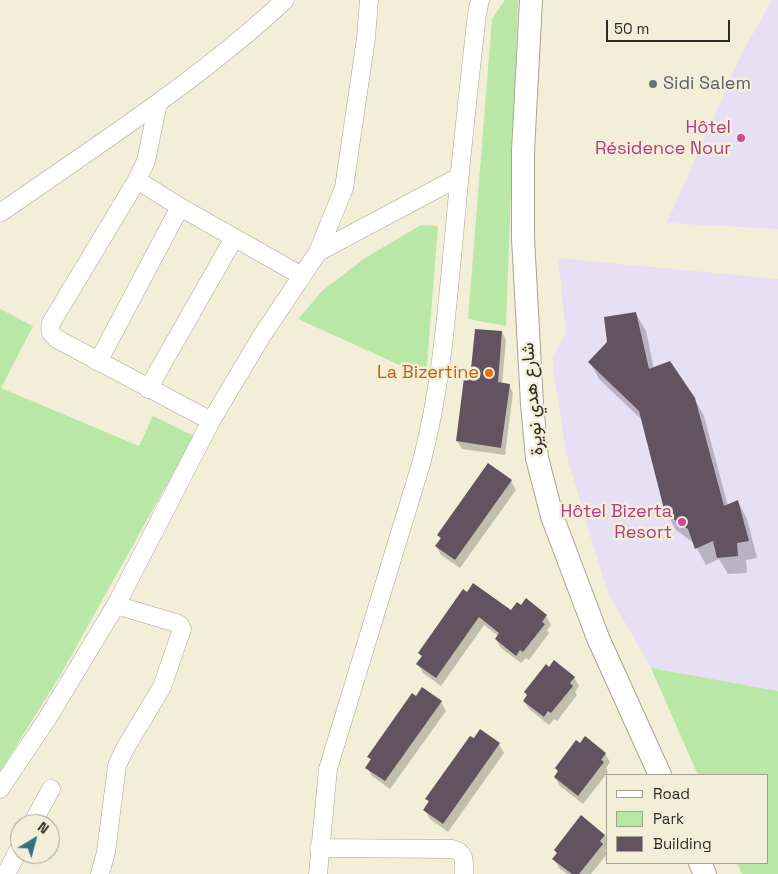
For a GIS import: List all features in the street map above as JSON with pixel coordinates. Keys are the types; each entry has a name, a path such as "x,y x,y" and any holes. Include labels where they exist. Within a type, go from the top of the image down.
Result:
{"main road":[{"name":"شارع هدي نويرة","path":"531,0 523,151 522,238 537,458 552,516 598,638 660,774"}],"street":[{"path":"0,213 158,103 266,18 285,0"},
{"path":"0,789 47,719 116,605 211,421 261,337 318,252 339,202 345,180 366,38 368,0"},
{"path":"318,874 328,769 422,464 432,425 443,357 459,177 480,0"},
{"path":"158,103 146,162 50,329 51,334 56,339 211,421"},
{"path":"318,252 459,177"},
{"path":"137,180 180,207 302,276"},
{"path":"98,362 180,207"},
{"path":"148,389 234,238"},
{"path":"100,874 106,852 117,766 123,752 162,687 182,629 176,623 116,605"},
{"path":"37,814 51,789"},
{"path":"319,848 459,850 464,860 464,874"}],"shaded area":[{"name":"Hôtel Résidence Nour","path":"772,0 778,0 778,229 667,223 742,53"},
{"name":"Hôtel Bizerta Resort","path":"558,258 778,279 778,691 651,668 607,591 566,453 552,359 566,332"}],"green space":[{"path":"505,0 518,0 506,326 468,319 492,19"},
{"path":"421,225 438,226 426,377 298,319 322,291 365,258"},
{"path":"0,309 33,326 1,388 139,446 153,416 194,436 61,674 0,772"},
{"path":"651,668 778,691 778,874 742,874 737,864 768,864 768,774 698,774"}],"building":[{"path":"636,312 649,369 670,361 695,398 724,506 738,500 749,541 737,543 738,556 717,558 713,541 695,549 688,529 665,513 639,411 588,362 607,342 604,317"},
{"path":"475,329 502,331 498,382 510,384 501,448 456,441 464,378 470,379"},
{"path":"488,463 512,480 455,560 435,546 441,538 437,535"},
{"path":"473,583 511,610 517,602 521,605 526,598 547,615 542,622 545,624 523,652 520,650 516,656 495,639 499,633 479,617 436,678 416,664 422,656 418,653 463,589 467,592"},
{"path":"554,660 575,677 570,683 573,686 551,713 548,711 544,717 523,701 527,695 524,692 546,664 549,667"},
{"path":"422,687 442,701 385,781 365,768 371,759 367,757 412,693 416,696"},
{"path":"480,729 500,743 443,824 423,810 429,801 425,799 470,736 474,738"},
{"path":"585,736 606,753 601,760 604,762 578,796 554,777 558,771 555,768 576,740 580,743"},
{"path":"581,815 605,835 600,841 603,844 579,874 572,874 552,859 557,853 554,850"}],"place":[{"name":"Sidi Salem","path":"653,84"},
{"name":"Hôtel Résidence Nour","path":"741,138"},
{"name":"La Bizertine","path":"489,373"},
{"name":"Hôtel Bizerta Resort","path":"682,522"}]}
